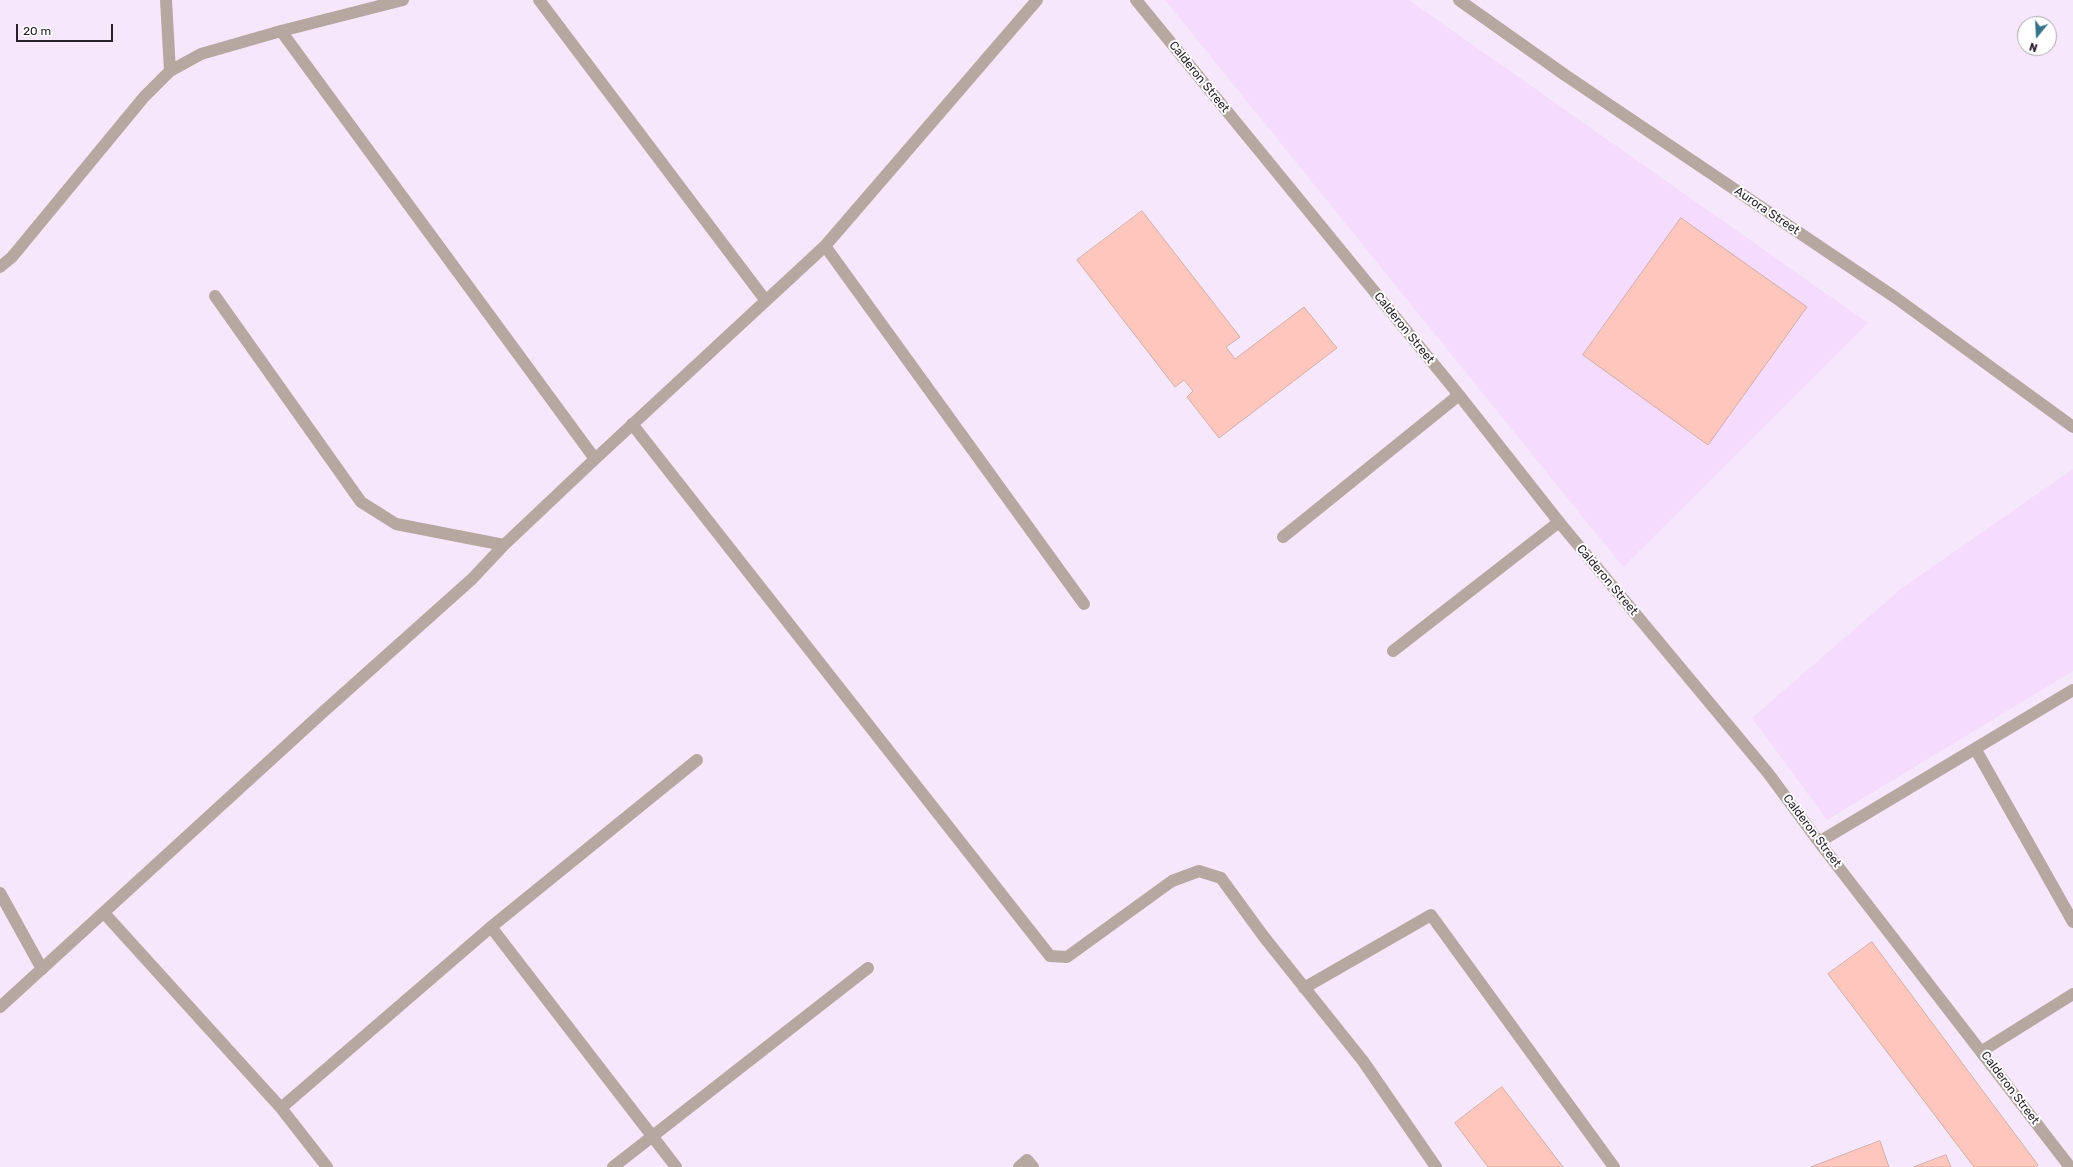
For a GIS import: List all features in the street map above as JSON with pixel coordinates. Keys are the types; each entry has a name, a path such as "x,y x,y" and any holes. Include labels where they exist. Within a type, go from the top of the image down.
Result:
{"street":[{"path":"166,0 170,71"},
{"path":"0,267 12,257 144,97 170,71 201,54 281,31 403,0"},
{"path":"538,0 766,301"},
{"path":"0,1007 322,713 472,579 504,545 595,458 825,246 1037,0"},
{"name":"Calderon Street","path":"1136,0 1459,395 1559,522 1768,773 1819,842 1982,1051 2070,1167"},
{"name":"Aurora Street","path":"1459,0 1571,80 1896,298 2073,427"},
{"path":"281,31 595,458"},
{"path":"825,246 1084,604"},
{"path":"215,296 361,502 396,524 504,545"},
{"path":"1283,537 1459,395"},
{"path":"632,424 1050,956 1067,957 1172,882 1198,871 1221,878 1264,937 1363,1061 1436,1167"},
{"path":"1393,651 1559,522"},
{"path":"1819,842 1976,750 2073,690"},
{"path":"1976,750 2073,922"},
{"path":"281,1108 491,927 697,760"},
{"path":"0,893 42,969"},
{"path":"104,913 281,1108 327,1167"},
{"path":"1304,988 1431,915 1614,1167"},
{"path":"491,927 653,1135 676,1167"},
{"path":"613,1167 868,968"},
{"path":"1982,1051 2073,994"},
{"path":"1019,1167 1028,1160 1033,1167"}],"shaded area":[{"path":"1165,0 1409,0 1868,323 1623,567"},
{"path":"2073,469 2073,671 1827,820 1752,718 1902,588"}],"building":[{"path":"1142,211 1240,337 1226,347 1235,359 1304,307 1337,348 1219,438 1187,397 1193,391 1184,380 1175,387 1077,260"},
{"path":"1681,218 1807,307 1708,445 1583,355"},
{"path":"1872,942 2038,1165 2036,1167 1974,1167 1828,974"},
{"path":"1502,1087 1563,1167 1488,1167 1455,1123"},
{"path":"1880,1141 1889,1167 1811,1167"},
{"path":"1946,1155 1951,1167 1914,1167"}]}
